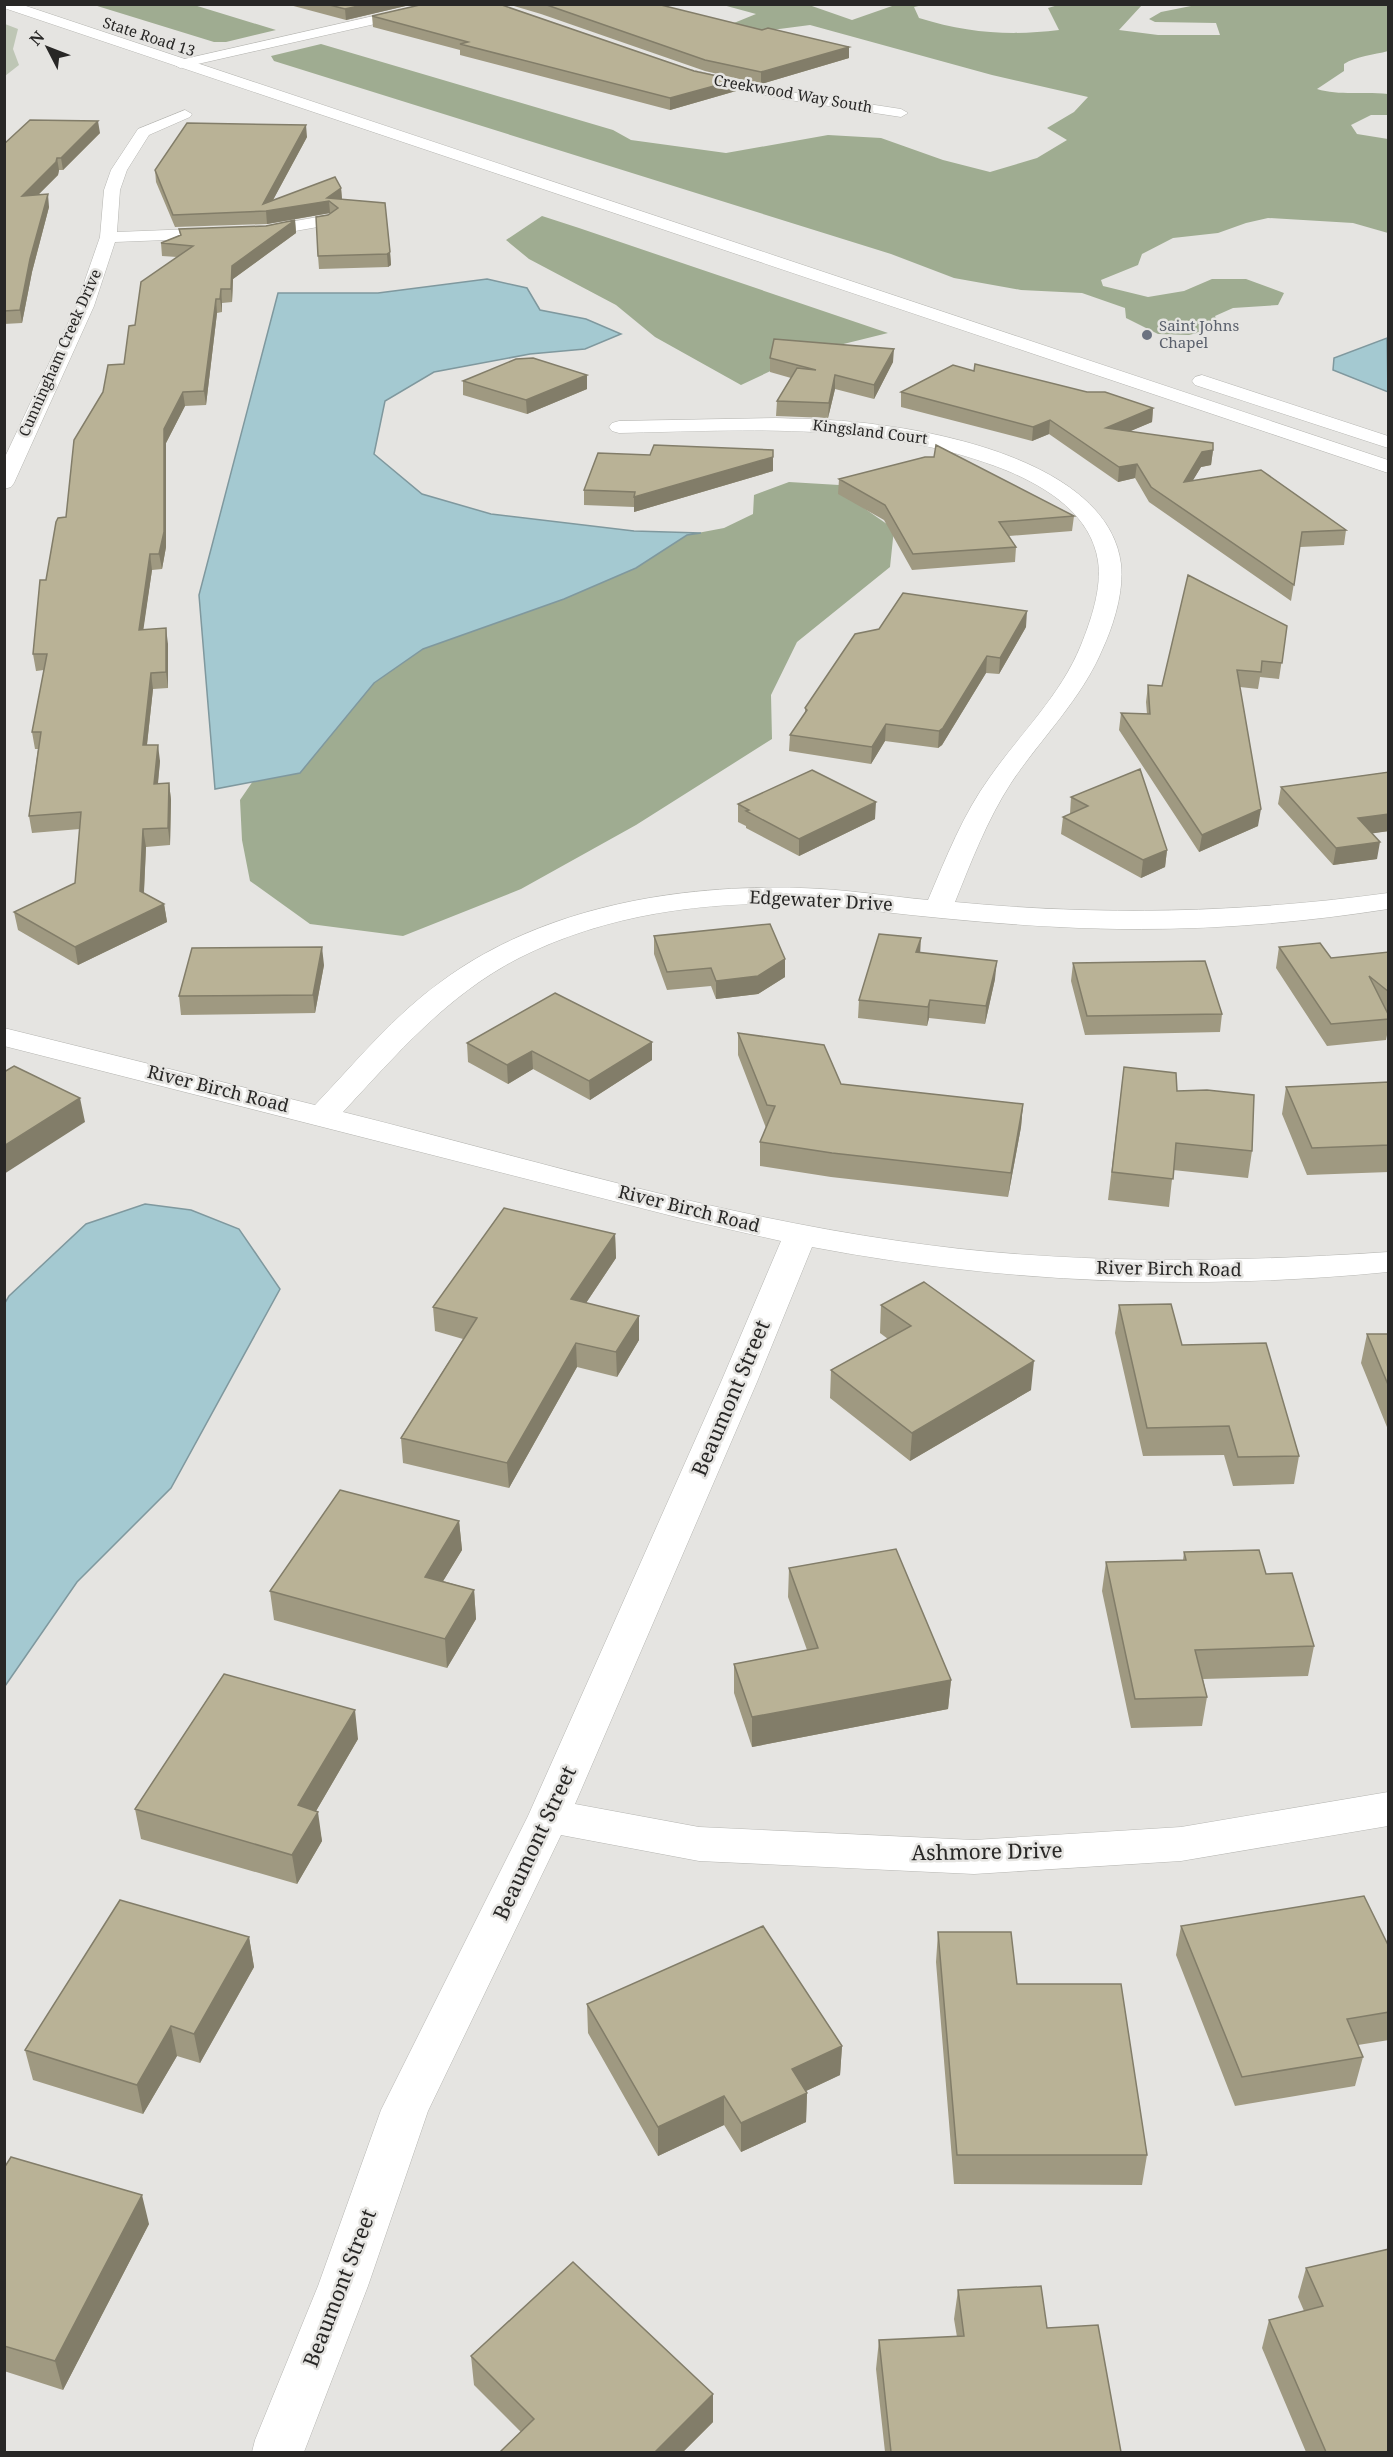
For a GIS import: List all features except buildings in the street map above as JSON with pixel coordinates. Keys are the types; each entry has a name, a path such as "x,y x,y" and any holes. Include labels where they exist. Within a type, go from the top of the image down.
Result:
{"street":[{"name":"State Road 13","path":"5,4 1389,467"},
{"path":"180,64 446,4"},
{"name":"State Road 13","path":"189,50 242,68"},
{"name":"Creekwood Way South","path":"678,70 783,95 901,113"},
{"path":"295,85 409,122"},
{"name":"Cunningham Creek Drive","path":"4,483 85,306 108,237 112,190 119,170 143,132 186,114"},
{"path":"108,237 267,231 329,220"},
{"path":"994,336 1030,325"},
{"path":"1182,375 1389,442"},
{"name":"Kingsland Court","path":"619,427 799,424 864,429 939,441 1012,465 1041,479 1065,493 1087,514 1102,536 1109,558 1109,579 1100,625 1085,664 1054,711 999,783 966,841 938,909"},
{"name":"Edgewater Drive","path":"324,1115 429,1005 470,974 508,952 572,926 629,911 692,900 748,896 804,896 1087,920 1279,913 1389,901"},
{"name":"River Birch Road","path":"4,1037 324,1115 715,1217 800,1236 901,1252 1005,1264 1134,1270 1260,1270 1389,1262"},
{"name":"Beaumont Street","path":"278,2452 343,2286 405,2110 549,1816 739,1382 800,1236"},
{"name":"Ashmore Drive","path":"549,1816 699,1844 974,1857 1181,1844 1389,1809"}],"green space":[{"path":"1201,4 1388,5 1388,51 1349,61 1344,64 1344,71 1317,89 1388,94 1388,115 1371,115 1351,125 1357,134 1388,139 1388,233 1353,223 1268,218 1218,233 1173,238 1142,254 1138,265 1101,280 1103,286 1148,297 1184,291 1212,279 1246,279 1284,293 1278,305 1233,308 1215,316 1220,327 1189,335 1158,334 1126,318 1125,308 1082,293 1021,290 954,278 891,254 274,61 271,56 321,44 613,130 631,140 726,153 828,135 881,138 943,160 990,172 1037,158 1067,140 1047,128 1074,112 1088,97 992,75 810,25 756,32 729,25 756,14 723,5 809,5 852,20 895,5 923,5 914,7 919,18 971,30 1023,33 1059,30 1048,8 1058,5 1142,5 1119,30 1158,35 1220,35 1216,23 1155,22 1149,19 1161,12"},
{"path":"94,5 194,5 276,30 226,42 214,42"},
{"path":"5,24 18,29 13,49 19,65 5,76"},
{"path":"542,216 888,333 811,352 741,385 655,337 616,305 529,259 506,240"},
{"path":"789,482 839,485 861,506 894,529 890,567 797,642 771,695 772,739 636,825 521,889 403,936 310,924 250,881 242,840 240,800 253,781 300,773 374,683 423,649 564,599 636,568 687,535 724,528 753,514 754,495"}],"water":[{"path":"487,279 527,288 540,310 586,319 621,334 585,349 530,354 434,372 385,401 374,454 422,494 491,514 634,531 701,533 687,535 636,568 564,599 423,649 374,683 300,773 215,789 199,595 278,293 378,293"},
{"path":"1387,338 1388,392 1333,370 1334,358"},
{"path":"145,1204 191,1210 239,1229 280,1289 171,1488 77,1582 5,1686 5,1303 9,1296 86,1224"}],"place":[{"name":"Saint Johns Chapel","path":"1147,335"}]}
